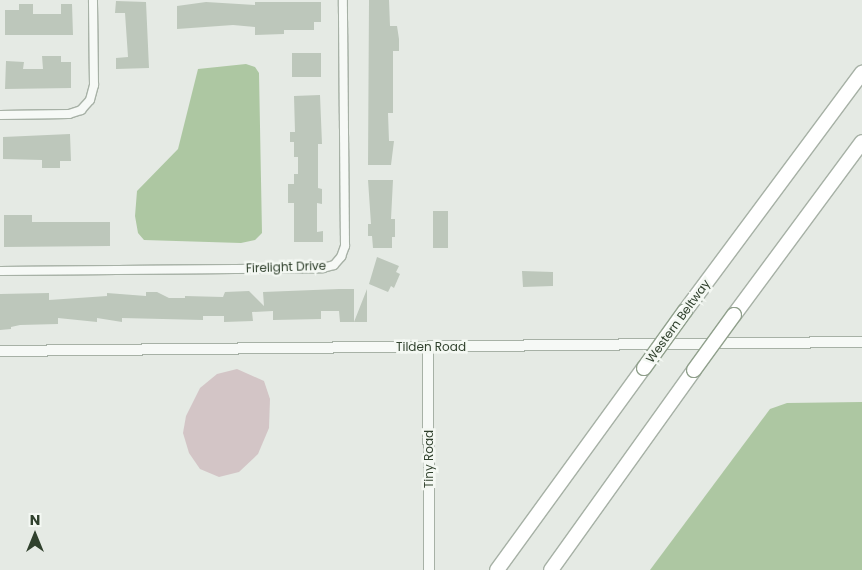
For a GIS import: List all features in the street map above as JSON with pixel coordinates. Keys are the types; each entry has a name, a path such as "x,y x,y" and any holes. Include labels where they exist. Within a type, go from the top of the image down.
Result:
{"highway":[{"name":"Western Beltway","path":"497,570 862,73"},
{"path":"551,570 694,370 862,142"}],"street":[{"path":"0,115 69,114 82,110 90,100 94,85 93,0"},
{"name":"Firelight Drive","path":"0,271 323,268 334,265 342,257 344,246 343,0"},
{"name":"Tilden Road","path":"0,350 862,342"},
{"name":"Tiny Road","path":"428,347 429,570"}],"shaded area":[{"path":"246,64 255,67 259,73 262,233 255,240 241,243 144,240 138,233 135,216 137,191 178,149 198,69"},
{"path":"237,369 264,381 270,399 269,428 258,454 239,472 219,477 200,469 189,453 183,433 186,416 200,388 217,374"},
{"path":"862,402 862,570 650,570 770,409 787,403"}],"building":[{"path":"369,0 389,0 390,26 397,26 399,39 399,51 393,51 393,113 388,113 389,141 394,141 391,165 368,165"},
{"path":"116,1 146,2 149,68 116,69 116,58 128,57 125,13 115,13"},
{"path":"206,2 255,5 255,2 321,2 321,22 314,22 314,30 284,30 284,34 255,35 255,27 233,25 177,29 177,6"},
{"path":"19,4 33,4 33,14 61,14 61,4 72,4 73,35 5,35 5,10 19,10"},
{"path":"292,53 321,53 321,77 292,77"},
{"path":"42,56 61,56 61,62 71,62 71,88 5,89 6,61 24,62 23,69 43,69"},
{"path":"320,95 322,144 318,144 318,188 322,189 322,204 317,203 317,232 323,231 323,242 294,242 294,203 288,203 288,184 294,184 294,174 298,174 298,157 294,157 294,142 290,142 290,132 295,132 294,96"},
{"path":"70,134 71,161 60,161 60,168 42,168 42,160 3,159 3,137"},
{"path":"368,180 393,180 391,219 395,219 395,237 392,237 392,248 373,248 372,236 368,236 368,224 371,224"},
{"path":"433,211 448,211 448,248 433,248"},
{"path":"4,215 32,215 32,222 110,222 110,246 4,247"},
{"path":"377,257 399,266 396,272 400,274 394,288 391,286 388,292 369,284"},
{"path":"522,271 553,272 553,286 523,287"},
{"path":"354,289 354,322 340,322 339,311 321,311 321,319 273,320 273,311 252,312 253,321 224,322 224,316 203,316 203,320 122,318 122,322 97,318 97,322 58,318 58,324 20,325 11,327 11,329 0,330 0,294 49,293 49,300 107,296 107,293 146,296 146,292 157,292 169,298 185,298 185,296 223,297 225,292 249,291 264,306 263,292"},
{"path":"367,289 367,322 354,322"}]}
